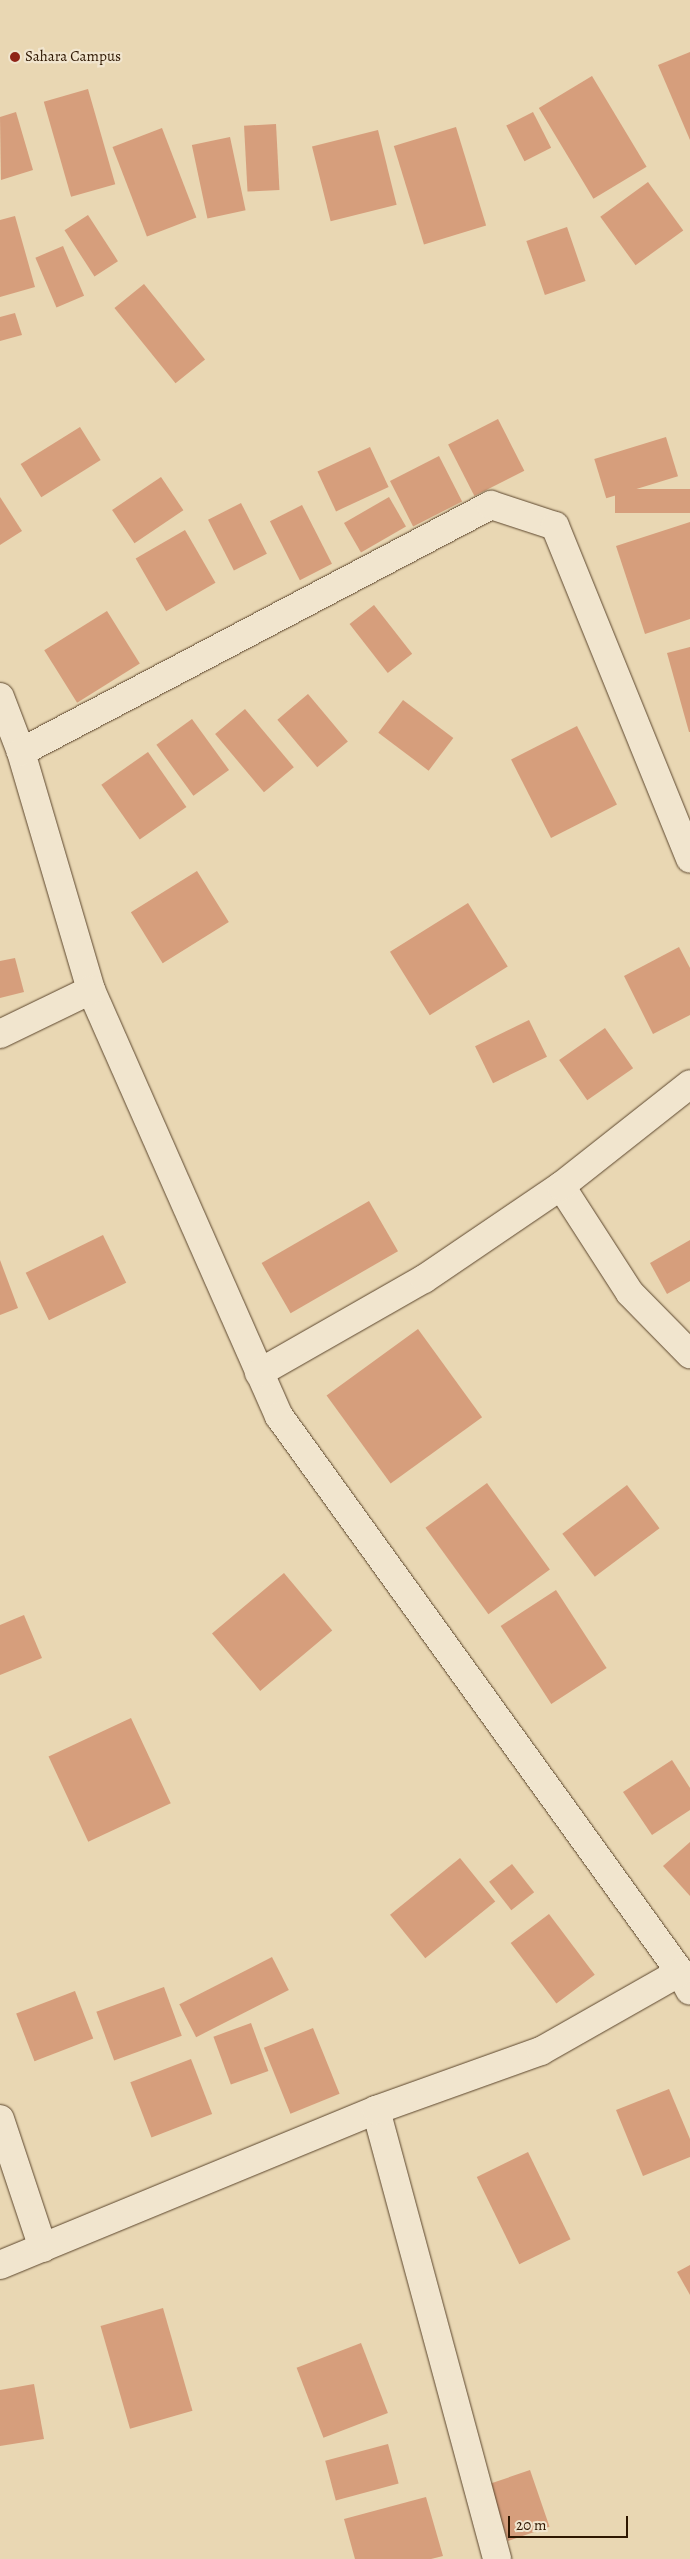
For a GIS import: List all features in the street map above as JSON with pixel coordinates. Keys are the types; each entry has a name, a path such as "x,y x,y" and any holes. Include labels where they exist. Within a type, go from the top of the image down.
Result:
{"street":[{"path":"21,752 491,505 555,526 690,859"},
{"path":"0,697 21,752 91,990 279,1416 685,1981 541,2051 376,2110 0,2265"},
{"path":"0,1034 91,990"},
{"path":"259,1373 424,1279 562,1186 690,1084"},
{"path":"562,1186 630,1293 690,1354"},
{"path":"376,2110 497,2559"},
{"path":"0,2119 43,2248"}],"building":[{"path":"690,52 690,140 658,65"},
{"path":"592,76 647,167 593,199 539,108"},
{"path":"88,89 115,184 71,197 44,102"},
{"path":"16,112 33,170 1,180 0,117"},
{"path":"533,112 551,148 524,161 506,126"},
{"path":"276,124 279,190 247,192 244,126"},
{"path":"456,127 486,225 424,245 394,146"},
{"path":"162,128 196,218 147,237 113,147"},
{"path":"378,130 397,205 331,221 312,146"},
{"path":"230,137 246,210 207,218 192,145"},
{"path":"648,182 683,231 636,265 600,217"},
{"path":"88,215 118,261 94,276 65,230"},
{"path":"15,216 35,287 0,297 0,220"},
{"path":"567,227 586,281 545,295 526,241"},
{"path":"63,246 84,296 56,307 35,258"},
{"path":"144,284 205,359 176,383 114,308"},
{"path":"15,313 22,335 0,341 0,317"},
{"path":"498,419 524,471 474,496 448,444"},
{"path":"80,427 101,460 41,497 21,464"},
{"path":"666,437 678,476 606,498 594,459"},
{"path":"370,447 389,487 336,511 317,472"},
{"path":"439,456 462,501 413,526 390,481"},
{"path":"161,477 183,510 134,543 112,510"},
{"path":"615,489 690,489 690,513 615,513"},
{"path":"0,497 22,531 0,545"},
{"path":"389,497 406,526 361,552 344,523"},
{"path":"241,503 267,554 234,571 208,520"},
{"path":"302,505 332,564 300,580 270,521"},
{"path":"690,522 690,619 645,634 616,546"},
{"path":"185,530 216,583 166,611 136,558"},
{"path":"374,605 412,654 388,673 350,624"},
{"path":"107,611 140,664 77,703 44,650"},
{"path":"690,647 690,732 689,732 667,653"},
{"path":"308,694 348,741 317,767 277,720"},
{"path":"403,700 453,738 429,771 378,733"},
{"path":"245,709 294,767 264,792 215,734"},
{"path":"192,719 229,770 193,796 156,745"},
{"path":"577,726 617,804 551,838 511,760"},
{"path":"148,752 186,807 140,840 101,785"},
{"path":"197,871 229,922 163,963 131,912"},
{"path":"468,903 508,967 430,1015 390,952"},
{"path":"679,947 690,968 690,1015 653,1034 624,976"},
{"path":"15,958 24,992 0,998 0,961"},
{"path":"529,1020 547,1057 493,1083 475,1046"},
{"path":"605,1028 633,1068 587,1100 559,1060"},
{"path":"369,1201 398,1251 291,1313 262,1263"},
{"path":"103,1235 126,1283 49,1320 26,1273"},
{"path":"690,1240 690,1281 667,1294 650,1263"},
{"path":"0,1260 18,1308 0,1315"},
{"path":"418,1329 482,1417 391,1484 327,1395"},
{"path":"487,1483 550,1570 488,1614 426,1528"},
{"path":"627,1485 659,1528 595,1577 562,1534"},
{"path":"284,1573 332,1630 260,1691 212,1633"},
{"path":"556,1590 607,1668 551,1704 501,1626"},
{"path":"24,1615 42,1658 0,1675 0,1625"},
{"path":"131,1718 171,1803 88,1842 49,1756"},
{"path":"672,1760 690,1788 690,1810 652,1835 623,1792"},
{"path":"690,1842 690,1896 663,1866"},
{"path":"460,1858 495,1902 425,1958 390,1915"},
{"path":"512,1864 534,1892 511,1910 489,1882"},
{"path":"549,1914 595,1975 556,2004 511,1943"},
{"path":"272,1957 289,1990 196,2037 179,2004"},
{"path":"164,1987 182,2036 114,2060 96,2012"},
{"path":"75,1991 93,2039 34,2061 16,2014"},
{"path":"251,2023 268,2071 231,2085 213,2037"},
{"path":"313,2028 340,2094 290,2114 264,2048"},
{"path":"191,2059 212,2114 151,2137 130,2082"},
{"path":"669,2089 690,2139 690,2157 643,2176 616,2110"},
{"path":"528,2152 571,2239 519,2264 477,2177"},
{"path":"690,2265 690,2295 677,2272"},
{"path":"163,2308 192,2411 130,2429 101,2326"},
{"path":"361,2343 388,2413 323,2438 297,2368"},
{"path":"34,2384 44,2439 0,2446 0,2390"},
{"path":"388,2444 399,2484 336,2500 325,2461"},
{"path":"530,2470 550,2527 508,2541 488,2484"},
{"path":"426,2497 443,2556 431,2559 355,2559 344,2519"}],"place":[{"name":"Sahara Campus","path":"15,57"}]}
